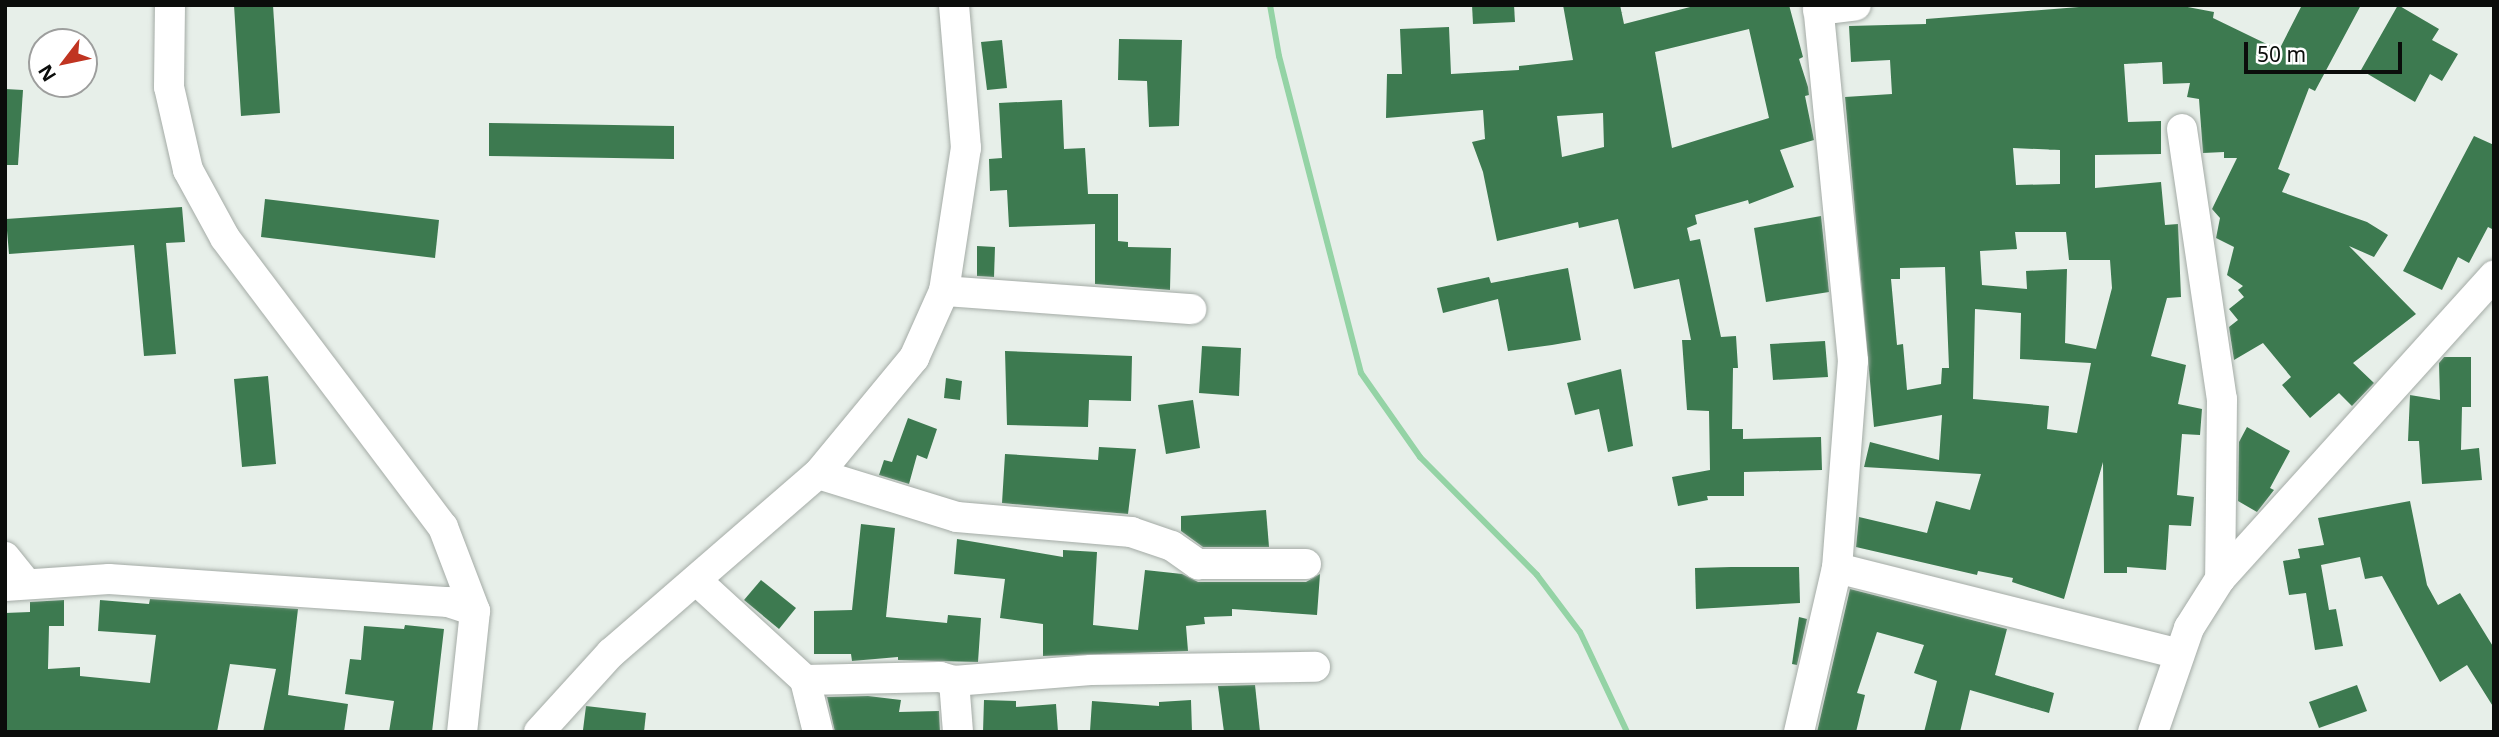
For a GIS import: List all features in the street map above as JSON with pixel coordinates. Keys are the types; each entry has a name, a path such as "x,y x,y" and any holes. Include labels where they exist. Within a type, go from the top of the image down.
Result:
{"street":[{"path":"170,5 169,87 188,170 225,238 443,527 475,611 463,732"},
{"path":"539,732 578,685 818,474 914,358 944,291 965,148 954,5"},
{"path":"1799,732 1837,568 1853,361 1818,7 1856,5"},
{"path":"2182,129 2222,400 2220,579"},
{"path":"2153,732 2179,654 2220,579 2494,276"},
{"path":"944,291 1191,309"},
{"path":"818,474 957,517 1131,532 1172,546 1198,564 1306,564"},
{"path":"5,556 15,584 123,580 448,601 475,611"},
{"path":"1837,568 2179,654"},
{"path":"696,580 805,680 818,732"},
{"path":"805,680 940,677 954,681 1091,670 1315,667"},
{"path":"954,681 958,732"}],"building":[{"path":"234,5 273,5 280,113 241,116"},
{"path":"1472,5 1514,5 1515,22 1473,24"},
{"path":"1563,5 1620,5 1624,24 1698,5 1789,5 1803,57 1799,59 1808,87 1809,95 1805,96 1814,140 1780,150 1794,187 1749,204 1748,200 1695,215 1697,224 1687,228 1690,241 1700,239 1721,337 1736,336 1738,368 1733,368 1732,429 1743,429 1743,439 1821,437 1822,470 1744,472 1744,496 1707,496 1708,500 1678,506 1672,477 1710,470 1709,411 1687,410 1682,340 1691,340 1679,279 1634,289 1618,219 1579,228 1578,222 1497,241 1483,172 1472,142 1485,139 1483,110 1386,118 1387,74 1402,74 1400,29 1449,27 1451,74 1519,70 1519,66 1573,60","holes":["1749,29 1769,118 1672,148 1655,52","1603,113 1604,147 1562,157 1557,116"]},
{"path":"2177,5 2214,12 2213,18 2279,50 2302,5 2361,5 2315,91 2309,88 2278,169 2290,174 2282,192 2367,222 2388,235 2374,257 2349,246 2416,314 2353,363 2374,383 2352,406 2339,393 2310,418 2282,385 2291,377 2263,343 2234,360 2229,327 2238,320 2229,309 2244,297 2238,290 2243,286 2227,275 2234,247 2216,238 2220,218 2212,209 2237,158 2224,158 2224,152 2203,153 2199,99 2187,97 2190,83 2163,84 2162,62 2124,64 2128,122 2161,121 2161,154 2095,155 2095,188 2161,182 2165,225 2178,224 2181,297 2167,298 2151,356 2186,365 2178,404 2202,409 2200,435 2182,434 2177,495 2194,497 2191,526 2169,525 2166,570 2127,567 2127,573 2104,573 2103,462 2064,599 2012,582 2013,578 1978,571 1977,575 1856,547 1859,517 1927,533 1936,501 1970,510 1981,474 1864,467 1870,442 1939,460 1942,415 1874,427 1845,97 1892,94 1890,60 1851,62 1849,26 1926,24 1926,19 2079,7","holes":["2013,148 2060,150 2060,184 2016,185","2015,232 2066,232 2069,260 2110,260 2112,288 2096,349 2065,343 2067,269 2026,271 2027,289 1982,285 1980,251 2017,249","1945,267 1949,368 1942,368 1941,384 1907,390 1903,344 1897,345 1891,279 1900,279 1900,268","1975,309 2021,313 2020,359 2091,363 2077,433 2047,429 2049,406 1973,399"]},
{"path":"2398,5 2439,29 2432,40 2458,54 2442,81 2430,74 2415,102 2361,70"},
{"path":"1119,39 1182,40 1179,126 1149,127 1147,81 1118,80"},
{"path":"1002,40 1007,88 987,90 981,42"},
{"path":"5,89 23,90 18,165 5,165"},
{"path":"1062,100 1064,149 1085,148 1088,194 1118,194 1118,241 1128,242 1128,247 1171,248 1170,290 1095,284 1095,224 1009,227 1007,190 990,191 989,159 1002,158 999,103"},
{"path":"489,123 674,126 674,159 489,156"},
{"path":"2474,136 2494,145 2494,230 2488,227 2469,263 2458,257 2442,290 2403,271"},
{"path":"265,199 439,220 435,258 261,237"},
{"path":"182,207 185,242 166,243 176,354 144,356 134,245 9,254 6,219"},
{"path":"1821,216 1829,292 1766,302 1754,228"},
{"path":"977,246 995,247 994,277 977,276"},
{"path":"1568,268 1581,340 1508,351 1498,299 1443,313 1437,288 1489,277 1491,283"},
{"path":"1825,341 1828,377 1773,380 1770,344"},
{"path":"1202,346 1241,348 1239,396 1199,393"},
{"path":"1005,351 1132,356 1131,401 1089,400 1088,427 1007,425"},
{"path":"2444,357 2471,357 2471,407 2462,407 2461,450 2479,448 2482,480 2422,484 2419,441 2408,441 2410,395 2440,400 2439,363"},
{"path":"1621,369 1633,446 1608,452 1599,409 1575,415 1567,383"},
{"path":"268,376 276,464 242,467 234,379"},
{"path":"946,378 962,381 960,400 944,398"},
{"path":"1193,400 1200,448 1166,454 1158,405"},
{"path":"908,418 937,429 927,459 917,455 909,484 879,475 884,460 892,462"},
{"path":"2247,427 2290,451 2270,488 2274,490 2257,512 2238,501 2239,442"},
{"path":"1099,447 1136,449 1128,514 1002,503 1005,454 1098,460"},
{"path":"2410,501 2427,585 2438,605 2460,593 2494,648 2494,708 2467,665 2440,682 2382,576 2365,579 2360,557 2321,565 2329,610 2336,609 2343,646 2315,650 2306,593 2289,595 2283,561 2300,558 2298,549 2324,545 2318,518"},
{"path":"1266,510 1269,547 1203,547 1181,531 1181,516"},
{"path":"861,524 895,528 886,617 947,623 948,615 981,618 978,662 898,660 898,657 852,661 851,654 814,654 814,611 852,610"},
{"path":"957,539 1063,557 1063,550 1097,552 1093,625 1138,630 1145,570 1182,574 1198,582 1306,582 1320,574 1317,615 1232,609 1232,616 1204,617 1205,624 1186,626 1188,651 1043,656 1043,624 1000,618 1005,579 954,574"},
{"path":"1799,567 1800,603 1696,609 1695,568"},
{"path":"761,580 796,608 779,629 744,600"},
{"path":"1850,589 2007,629 1995,675 2054,693 2049,713 1970,690 1960,732 1924,732 1937,681 1914,673 1924,645 1877,632 1857,693 1865,695 1856,732 1817,732"},
{"path":"150,599 298,609 288,695 348,704 344,732 263,732 276,669 230,664 217,732 5,732 5,613 30,612 30,602 64,600 64,626 49,626 48,669 80,667 80,676 150,683 156,635 98,631 100,600 149,604"},
{"path":"1799,617 1807,619 1797,665 1792,664"},
{"path":"405,625 444,629 432,732 389,732 394,701 345,694 350,659 361,660 364,626 404,629"},
{"path":"1255,685 1260,732 1224,732 1218,686"},
{"path":"2357,685 2367,711 2319,728 2309,702"},
{"path":"868,696 901,700 899,712 939,711 940,732 835,732 827,697"},
{"path":"984,700 1016,701 1016,707 1056,704 1058,732 983,732"},
{"path":"1191,700 1192,732 1090,731 1092,701 1159,706 1159,702"},
{"path":"586,706 646,713 644,732 583,730"}],"waterway":[{"path":"1270,5 1279,56 1361,373 1420,457 1537,575 1580,632 1627,732"}]}
